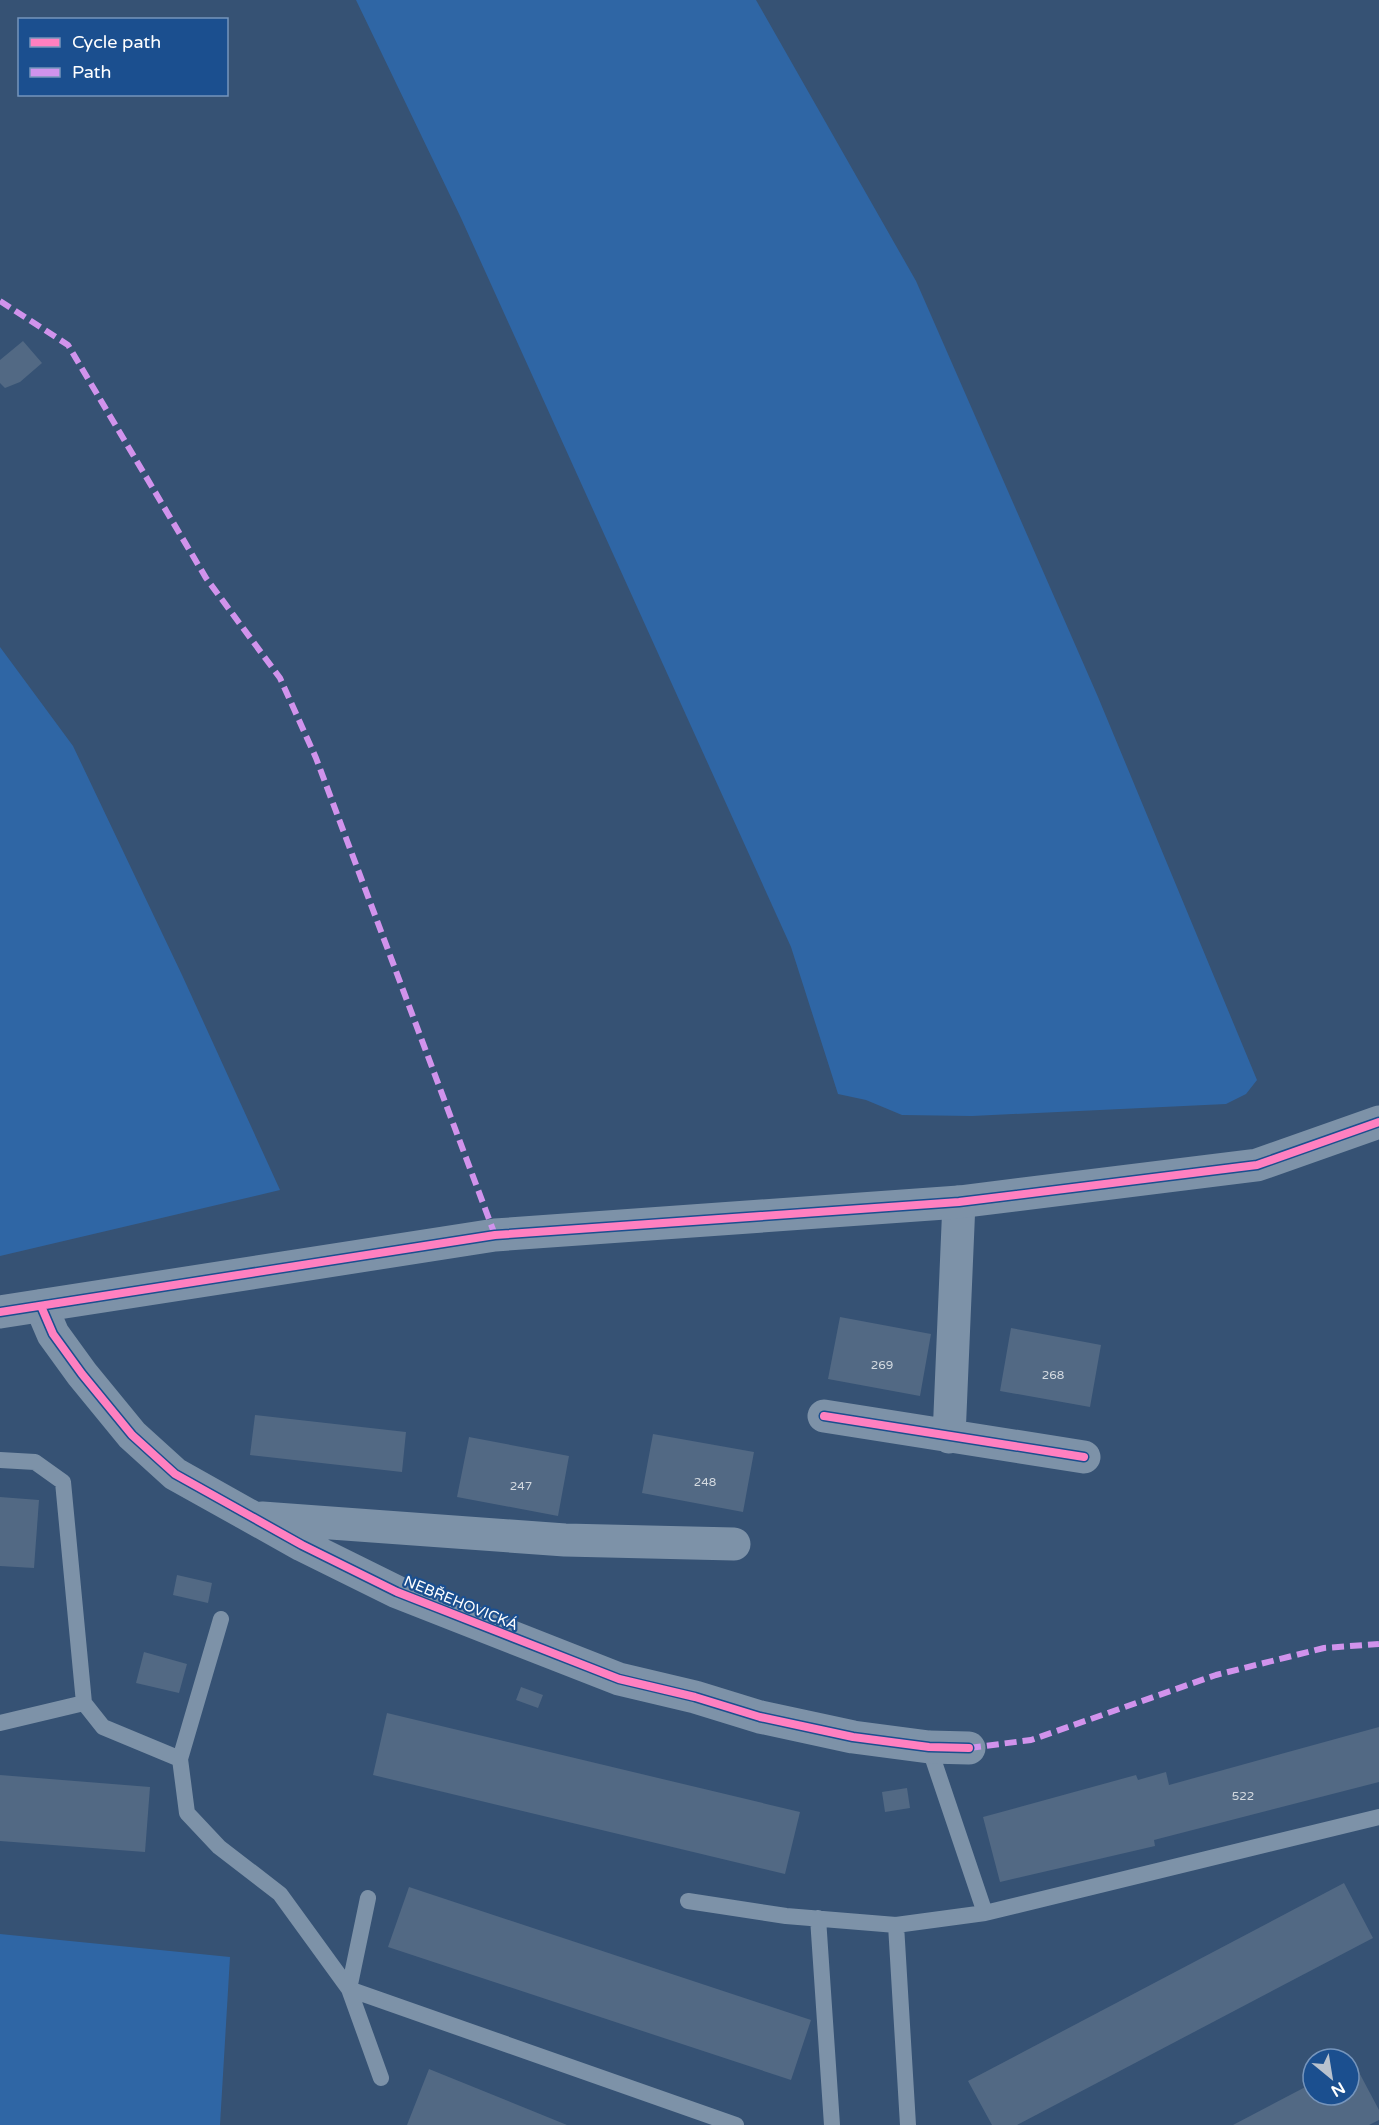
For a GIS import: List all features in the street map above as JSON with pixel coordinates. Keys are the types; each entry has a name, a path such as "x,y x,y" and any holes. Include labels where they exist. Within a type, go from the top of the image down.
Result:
{"street":[{"path":"0,1312 495,1235 959,1202 1257,1166 1379,1122"},
{"path":"949,1437 959,1202"},
{"name":"NEBŘEHOVICKÁ","path":"41,1306 53,1334 82,1374 132,1435 175,1474 249,1517 397,1592 619,1679 695,1697 760,1717 853,1737 929,1747 969,1748"},
{"path":"824,1416 1084,1457"},
{"path":"249,1517 565,1540 734,1544"}],"lane":[{"path":"0,1460 35,1462 63,1482 84,1703 104,1727 180,1759"},
{"path":"221,1619 180,1759 187,1813 219,1847 280,1894 349,1989 381,2078"},
{"path":"0,1723 84,1703"},
{"path":"929,1747 985,1912"},
{"path":"688,1901 818,1918 896,1925 985,1912 1379,1817"},
{"path":"349,1989 368,1898"},
{"path":"818,1918 832,2125"},
{"path":"896,1925 908,2125"},
{"path":"349,1989 736,2125"}],"shaded area":[{"path":"356,0 756,0 916,281 1098,697 1257,1080 1246,1094 1226,1104 972,1116 902,1115 866,1100 838,1094 791,947 461,218"},
{"path":"0,647 73,746 182,975 280,1190 0,1256"},
{"path":"0,1934 230,1957 220,2125 0,2125"}],"building":[{"path":"23,341 42,363 20,382 5,388 0,383 0,360"},
{"path":"840,1317 931,1334 920,1396 828,1379"},
{"path":"1011,1328 1101,1345 1090,1407 1000,1391"},
{"path":"255,1415 406,1432 402,1472 250,1455"},
{"path":"653,1434 754,1452 743,1512 642,1493"},
{"path":"469,1437 569,1456 558,1516 457,1497"},
{"path":"0,1497 39,1500 34,1568 0,1566"},
{"path":"177,1575 212,1583 208,1603 173,1595"},
{"path":"144,1652 187,1664 179,1693 136,1683"},
{"path":"521,1687 543,1695 538,1708 516,1700"},
{"path":"387,1713 800,1812 785,1874 373,1775"},
{"path":"1379,1727 1379,1782 1154,1840 1155,1846 1000,1882 983,1817 1136,1775 1138,1780 1166,1772 1169,1785"},
{"path":"0,1775 150,1787 145,1852 0,1841"},
{"path":"907,1788 910,1808 885,1812 882,1792"},
{"path":"1344,1883 1373,1938 1017,2125 992,2125 968,2081"},
{"path":"409,1887 811,2020 791,2080 388,1947"},
{"path":"429,2069 567,2125 407,2125"},
{"path":"1361,2076 1379,2110 1379,2120 1369,2125 1233,2125 1301,2089 1301,2107 1361,2107"}],"marked path":[{"path":"0,301 68,345 206,578 280,678 316,758 495,1235"},
{"path":"969,1748 1031,1740 1216,1675 1324,1648 1379,1644"}],"cycle path":[{"path":"0,1312 495,1235 959,1202 1257,1165 1379,1122"},
{"path":"41,1306 53,1334 82,1374 132,1435 175,1474 302,1545 397,1592 619,1679 695,1697 760,1717 853,1737 929,1747 969,1748"},
{"path":"824,1416 1084,1457"}]}
